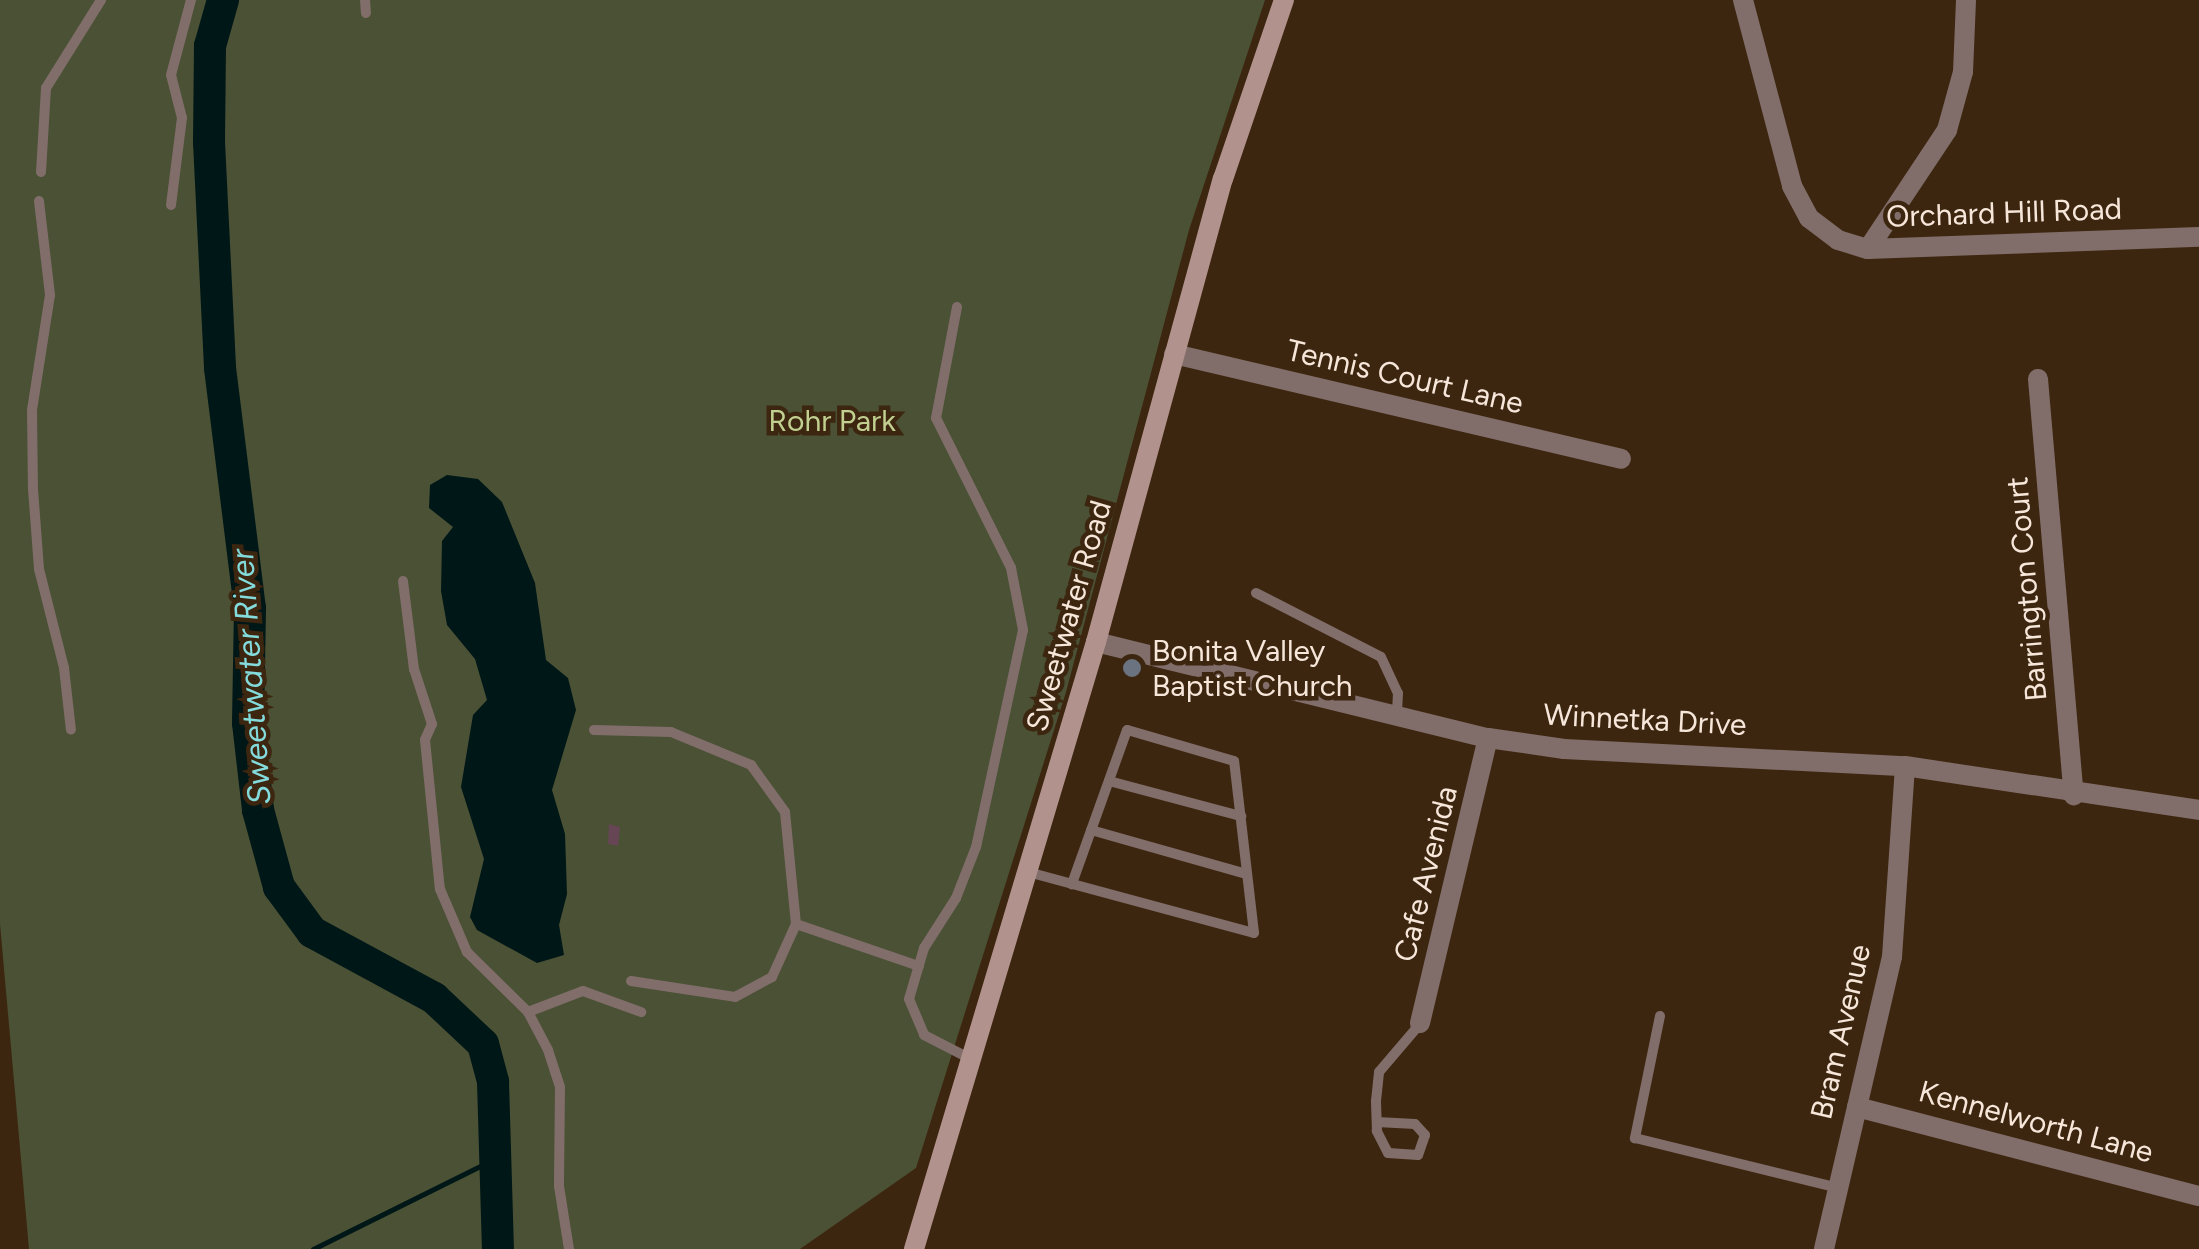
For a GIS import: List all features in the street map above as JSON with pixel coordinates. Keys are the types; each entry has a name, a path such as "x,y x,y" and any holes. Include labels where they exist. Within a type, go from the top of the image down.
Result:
{"main road":[{"name":"Sweetwater Road","path":"914,1249 1096,642 1223,179 1284,0"}],"street":[{"name":"Orchard Hill Road","path":"1743,0 1792,186 1809,218 1838,240 1868,249 2199,237"},
{"path":"1868,249 1947,130 1962,72 1966,0"},
{"name":"Tennis Court Lane","path":"1174,354 1622,460"},
{"name":"Barrington Court","path":"2038,379 2074,794"},
{"name":"Winnetka Drive","path":"1096,642 1488,738 1564,749 1905,766 2199,810"},
{"name":"Cafe Avenida","path":"1420,1023 1488,738"},
{"name":"Bram Avenue","path":"1824,1249 1834,1187 1892,957 1905,766"},
{"name":"Kennelworth Lane","path":"1857,1106 2199,1196"}],"lane":[{"path":"41,172 50,79 101,0"},
{"path":"171,205 182,118 171,75 192,0"},
{"path":"39,201 50,294 32,410 33,489 39,569 64,668 71,730"},
{"path":"957,307 936,418 1011,568 1023,630 976,848 919,966 909,999 924,1035 970,1058"},
{"path":"403,581 414,669 432,724 425,740 446,906 467,952 528,1012 560,1087 559,1186 569,1249"},
{"path":"1256,592 1381,657 1398,694 1396,716"},
{"path":"594,730 672,732 751,765 786,812 796,924 772,978 735,997 632,981"},
{"path":"1027,872 1254,933 1234,761 1127,730 1072,884"},
{"path":"1109,781 1241,816"},
{"path":"1091,830 1248,874"},
{"path":"796,924 919,966"},
{"path":"528,1012 584,991 641,1012"},
{"path":"1660,1016 1635,1138 1834,1187"},
{"path":"1377,1122 1415,1124 1426,1135 1418,1156 1388,1153 1377,1122 1379,1072 1420,1023"}],"green space":[{"name":"Rohr Park","path":"0,0 1265,0 1189,230 1066,692 916,1168 800,1249 29,1249 0,924"}],"shaded area":[{"path":"447,475 478,479 502,502 535,583 546,660 568,678 576,710 552,790 565,834 567,894 559,925 564,955 537,963 477,930 470,917 484,859 461,787 473,715 487,700 475,659 447,625 441,591 442,541 453,527 429,508 430,485"}],"building":[{"path":"609,824 620,827 618,846 608,844"}],"waterway":[{"name":"Sweetwater River","path":"223,0 210,46 209,142 220,368 250,608 248,723 258,810 279,887 312,932 434,998 483,1044 493,1082 498,1249"},
{"path":"313,1249 496,1158"}],"place":[{"name":"Bonita Valley Baptist Church","path":"1132,668"}]}
